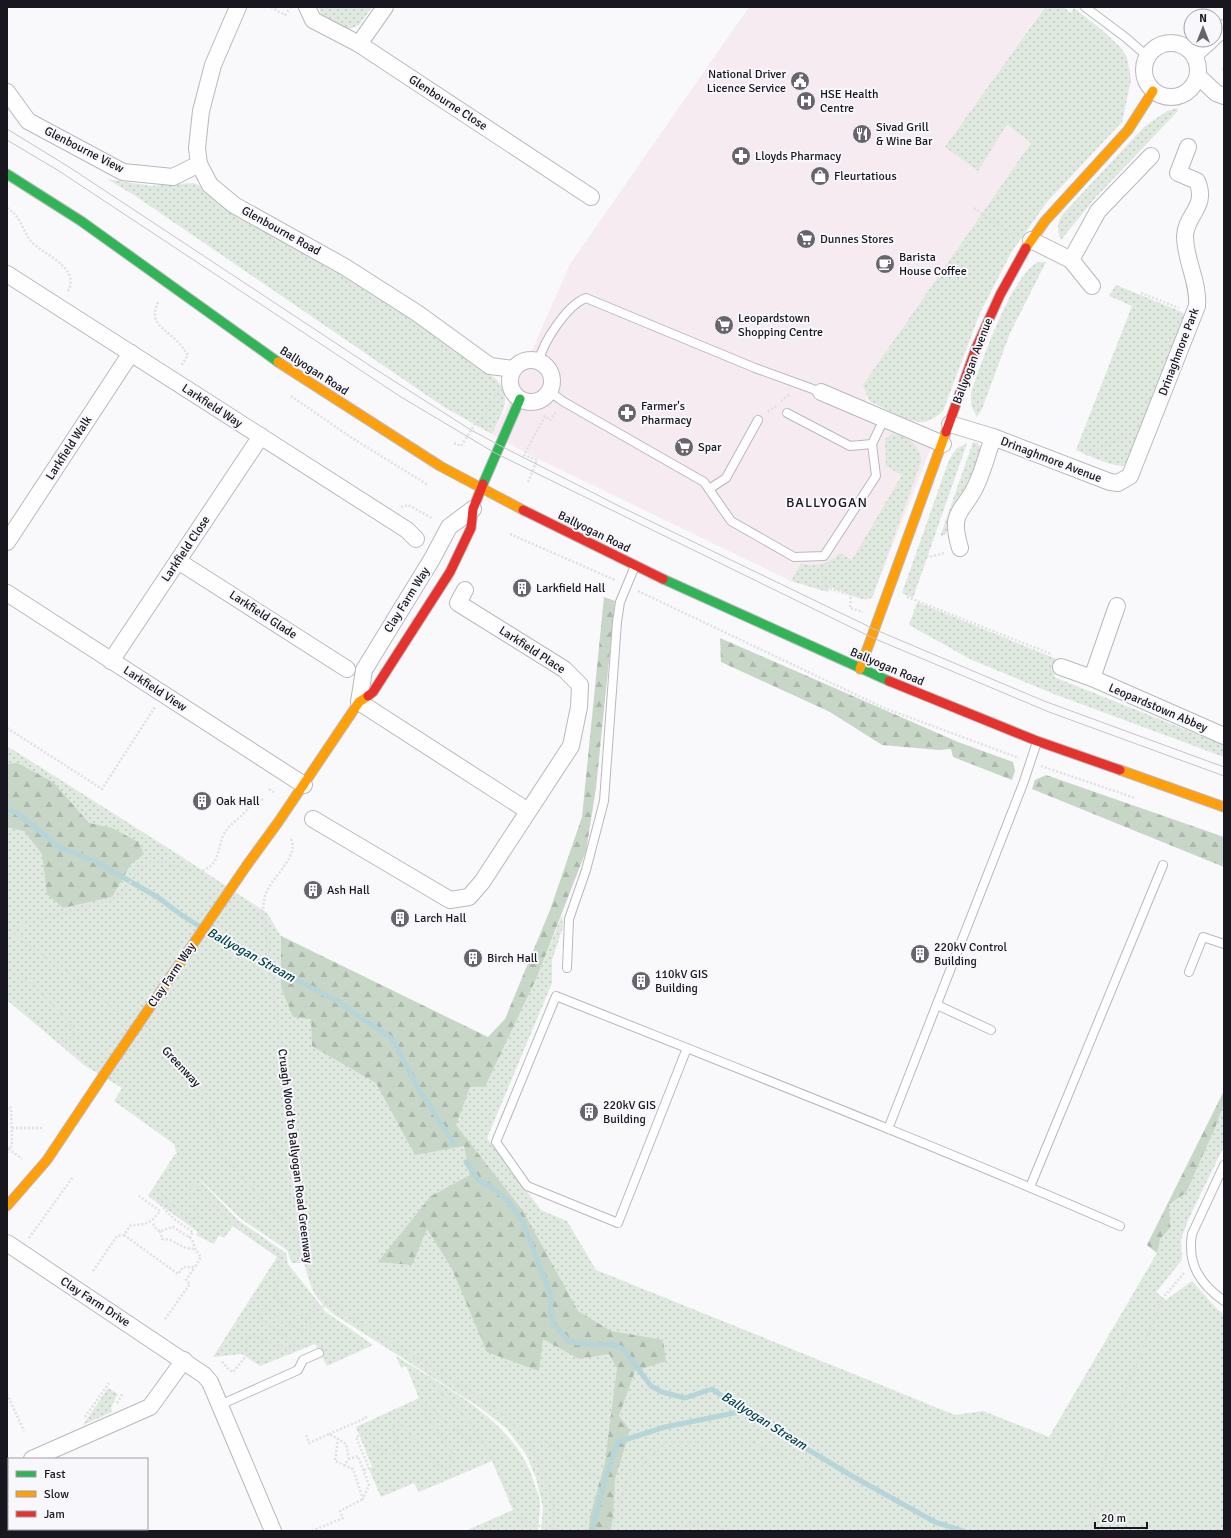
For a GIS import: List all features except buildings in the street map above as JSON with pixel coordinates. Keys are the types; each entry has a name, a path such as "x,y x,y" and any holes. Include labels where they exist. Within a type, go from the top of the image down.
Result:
{"street":[{"name":"Glenbourne Road","path":"238,7 213,65 201,111 197,148 199,164 210,185 234,205 345,267 417,313 490,366 514,369"},
{"name":"Glenbourne Close","path":"307,7 313,20 359,44 591,197"},
{"path":"359,44 385,7"},
{"path":"1171,42 1182,44 1192,51 1198,66 1198,76 1193,86 1184,94 1173,98 1160,95 1153,91 1147,84 1143,75 1143,65 1147,56 1153,48 1171,42"},
{"path":"1194,55 1202,48"},
{"path":"1198,76 1216,93 1224,96"},
{"name":"Ballyogan Avenue","path":"860,669 880,618 981,336 1000,295 1030,243 1055,209 1128,130 1153,91"},
{"name":"Glenbourne View","path":"7,92 28,121 123,172 173,176 199,164"},
{"name":"Drinaghmore Park","path":"1110,482 1118,483 1130,476 1194,314 1198,295 1185,235 1200,202 1202,192 1197,182 1178,173 1188,147"},
{"path":"1071,260 1098,211 1151,156"},
{"name":"Ballyogan Road","path":"7,174 81,221 271,357 440,466 482,489 635,566 860,669 1037,741 1224,807"},
{"path":"1030,243 1071,260 1092,286"},
{"name":"Larkfield Way","path":"7,274 407,530 416,539"},
{"name":"Larkfield Walk","path":"7,542 131,353"},
{"path":"525,361 539,362 550,371 552,385 550,392 540,400 526,402 516,394 510,382 514,369 525,361"},
{"path":"821,392 943,444"},
{"path":"482,489 516,394"},
{"name":"Drinaghmore Avenue","path":"950,424 993,437 1110,482"},
{"name":"Larkfield Close","path":"111,661 261,436"},
{"name":"Drinaghmore Avenue","path":"960,548 955,528 957,516 963,505 970,498 978,481 993,437"},
{"name":"Clay Farm Way","path":"7,1206 50,1155 247,865 304,785 359,702 373,692 450,572 471,528 473,509 482,489"},
{"name":"Clay Farm Way","path":"359,702 364,670 432,559 449,527 473,509"},
{"name":"Larkfield Glade","path":"178,561 347,669"},
{"name":"Larkfield Place","path":"313,819 450,900 469,897 482,882 571,746 578,707 580,685 564,669 458,603 465,590"},
{"name":"Larkfield View","path":"7,593 304,785"},
{"path":"1092,678 1117,606"},
{"name":"Leopardstown Abbey","path":"1059,662 1224,736"},
{"path":"359,702 528,811"},
{"name":"Clay Farm Drive","path":"7,1243 184,1360 207,1378 220,1404 273,1531"},
{"path":"37,1458 56,1454 150,1407 184,1360"}],"lane":[{"path":"1085,7 1125,37 1147,56"},
{"path":"539,362 541,351 572,305 586,298 755,368 821,392"},
{"path":"550,392 564,402 704,482 731,520 794,557 824,556 876,476 872,444 884,419"},
{"path":"787,413 850,446 872,444"},
{"path":"709,489 726,478 758,420"},
{"path":"567,968 569,919 586,870 604,801 619,608 625,588 635,566"},
{"path":"888,1129 1023,784 1037,741"},
{"path":"1030,1187 1163,865"},
{"path":"1189,972 1203,937 1224,944"},
{"path":"687,1048 618,1222 527,1186 496,1142 556,996 687,1048 888,1129 1030,1187 1120,1226"},
{"path":"937,1005 991,1030"},
{"path":"1223,1167 1192,1234 1190,1245 1192,1263 1202,1280 1224,1301"},
{"path":"220,1404 298,1370 303,1360 319,1353"}],"path":[{"path":"271,7 285,15 290,7"},
{"path":"7,208 18,218 31,241 57,259 68,273 69,289 58,307"},
{"path":"974,208 1030,243"},
{"path":"1141,293 1194,314"},
{"path":"158,302 154,309 155,318 159,326 178,341 188,355 172,380"},
{"path":"454,443 461,446 475,424 479,426 497,393 516,394"},
{"path":"528,482 537,460 524,455 545,416 550,420 564,402"},
{"path":"1084,456 1136,430 1147,434"},
{"path":"906,546 930,557 960,548"},
{"path":"818,556 827,588 851,595 850,608 880,618"},
{"path":"890,590 1059,662"},
{"path":"7,728 102,789 158,703"},
{"path":"13,935 26,923 116,899 126,889 142,868 150,862 160,862 188,872 202,871 209,868 215,861 220,842 226,831 245,812 257,796 263,800"},
{"name":"Cruagh Wood to Ballyogan Road Greenway","path":"275,827 292,840 291,855 268,888 264,899 263,913 292,1128 306,1246 312,1276 323,1296 343,1312 505,1415 532,1447 546,1480 553,1502 553,1530"},
{"path":"7,931 71,974 127,1019"},
{"path":"7,971 34,984 73,1027 73,1036 70,1040 56,1042"},
{"name":"Greenway","path":"150,1036 197,1081 210,1107 220,1143 226,1157 262,1200 306,1246"},
{"path":"7,1153 8,1149 12,1145 11,1108 8,1107"},
{"path":"12,1128 44,1128"},
{"path":"8,1149 22,1159"},
{"path":"28,1240 73,1177"},
{"path":"189,1238 193,1232 174,1219 158,1202 164,1197 188,1217 196,1220 198,1218 198,1214 189,1194 189,1189 192,1186 196,1186 232,1224 279,1256 280,1271 275,1290 276,1296 279,1301 309,1320 311,1326 303,1331 287,1324 264,1309 261,1312 260,1319 293,1341 293,1349 288,1349 251,1335 246,1337 246,1356 233,1372 229,1370 221,1360"},
{"path":"124,1235 131,1225 152,1222 160,1211 139,1196"},
{"path":"152,1222 156,1230 160,1231 173,1227 192,1239 195,1249 201,1257 186,1280 190,1284 165,1320"},
{"path":"160,1231 162,1239 170,1239 184,1249 195,1249"},
{"path":"93,1271 117,1236 124,1235 178,1274 183,1267 195,1267"},
{"path":"1089,1531 1113,1423 1162,1299 1192,1263"},
{"path":"306,1318 314,1310 314,1306 325,1306 330,1302"},
{"path":"426,1364 428,1375 432,1384 465,1417 482,1441 494,1461 520,1518 531,1525 553,1530"},
{"path":"83,1421 109,1383"},
{"path":"7,1394 24,1431"},
{"path":"364,1470 369,1468 356,1437 362,1434 369,1438 386,1454 392,1455 399,1447 393,1432 393,1425 397,1422 402,1425 440,1468 450,1467 452,1453 424,1412 423,1405 426,1404 471,1442 482,1441"},
{"path":"306,1435 309,1443 366,1418 365,1415"},
{"path":"329,1434 346,1444 349,1459"},
{"path":"338,1439 335,1461 353,1469 363,1500"},
{"path":"528,1443 546,1440 557,1448 582,1473 600,1476"},
{"path":"612,1531 627,1480 665,1442 746,1441 821,1474"},
{"path":"312,1531 343,1518 340,1511 363,1500 369,1485 358,1456 349,1459 344,1465"},
{"path":"682,1531 685,1526 700,1523 735,1531"}],"shaded area":[{"path":"319,7 372,7 359,25 345,31 321,15"},
{"name":"Leopardstown Shopping Centre","path":"749,7 1044,7 946,147 1007,124 1031,143 864,385 867,403 937,432 872,598 866,600 830,587 828,592 791,581 526,453 492,434 505,412 570,264"},
{"path":"1045,7 1063,7 1071,13 1074,8 1102,30 1120,47 1127,57 1131,80 1122,122 1047,202 1012,251 980,313 943,411 927,421 921,422 909,420 869,401 863,385 1031,143 1007,124 978,171 945,147"},
{"path":"1177,108 1178,111 1095,198 1061,240 1058,228 1062,215 1144,127 1167,111"},
{"path":"107,179 151,186 193,183 200,186 218,203 231,212 324,262 392,304 496,379 504,393 505,400 502,413 492,434 444,407 134,195"},
{"path":"1038,262 1046,262 1010,333 982,409 977,417 971,405 971,393 989,342 1018,284 1028,270"},
{"path":"1116,285 1182,312 1185,315 1125,466 1106,463 1076,450 1132,306 1109,296"},
{"path":"892,434 903,436 912,442 919,451 921,462 872,598 861,599 830,587 828,592 791,581 801,563 812,565 822,564 831,560 840,553 852,560 902,475 886,466 885,439"},
{"path":"973,442 978,443 981,449 976,469 949,522 946,534 940,537"},
{"path":"967,443 913,598 902,593 949,460 956,449"},
{"path":"917,602 1059,660 1054,677 1224,745 1224,757 1054,694 972,660 909,625"},
{"path":"7,746 179,855 267,913 281,936 488,1038 470,1087 485,1087 537,977 562,915 563,927 552,960 552,983 487,1138 541,1210 567,1221 596,1270 955,1415 983,1411 1049,1437 1157,1253 1147,1245 1224,1091 1224,1146 1188,1220 1181,1240 1182,1260 1156,1292 1166,1300 1192,1281 1217,1309 1224,1314 1224,1531 611,1531 613,1518 605,1462 591,1512 588,1531 541,1531 543,1507 536,1478 526,1454 506,1428 479,1407 335,1315 317,1298 311,1287 304,1263 292,1263 287,1250 240,1218 195,1175 238,1220 286,1253 288,1264 326,1312 373,1345 327,1366 315,1344 260,1366 242,1354 213,1357 277,1257 233,1226 224,1238 219,1235 214,1244 196,1235 198,1232 148,1196 175,1154 177,1156 174,1144 114,1101 122,1088 84,1065 7,1000"},
{"path":"396,1356 479,1409 497,1425 513,1443 526,1463 539,1497 540,1507 538,1531 465,1531 513,1510 492,1461 419,1492 414,1483 381,1497 369,1469 372,1467 356,1427 419,1398 406,1366 401,1368"},
{"path":"108,1388 118,1394 111,1407 112,1412 83,1425"}],"green space":[{"path":"604,597 615,601 596,788 586,851 537,977 485,1087 470,1087 456,1125 523,1211 578,1311 611,1331 663,1340 666,1361 635,1371 619,1416 630,1430 615,1479 611,1531 588,1531 591,1512 605,1462 617,1368 609,1354 579,1359 543,1339 539,1371 487,1352 451,1267 427,1229 412,1265 378,1262 431,1196 470,1175 464,1146 415,1155 376,1083 312,1046 311,1019 293,1017 281,987 281,936 488,1037 505,1019 550,910 582,817"},
{"path":"720,638 958,742 1013,762 1015,771 1012,780 953,757 951,749 939,750 882,745 830,712 721,662"},
{"path":"17,763 53,782 89,823 112,828 138,842 144,854 131,864 112,897 63,908 47,894 42,854 24,831 7,827 7,764"},
{"path":"1046,775 1224,837 1224,867 1032,789 1035,780"},
{"path":"1224,1091 1224,1102 1217,1123 1186,1193 1169,1204 1170,1228 1160,1239 1157,1253 1147,1245"}],"waterway":[{"name":"Ballyogan Stream","path":"7,810 16,812 59,847 93,860 159,898 199,926"},
{"name":"Ballyogan Stream","path":"208,931 239,950 339,1002 392,1039 417,1086 454,1144"},
{"name":"Ballyogan Stream","path":"466,1162 479,1181 490,1186 507,1200 523,1222 551,1296 550,1311 553,1324 570,1342 595,1345 613,1344 623,1349 651,1386 662,1392 685,1398 712,1389 744,1411 852,1476 935,1522 963,1531"},
{"path":"592,1531 605,1479 618,1442 665,1427 744,1411"}],"tram line":[{"path":"7,129 69,167 372,367 471,430 499,445 619,506 876,630 1044,701 1224,767"},
{"path":"7,140 59,171 401,397 495,453 873,638 1049,712 1224,776"}],"traffic: fast":[{"path":"7,174 81,221 278,362"},
{"path":"483,484 520,399"},
{"path":"663,579 889,681"}],"traffic: slow":[{"path":"1026,248 1045,221 1128,130 1153,91"},
{"path":"278,362 440,466 523,510"},
{"path":"860,669 946,432"},
{"path":"247,865 279,821 359,702 368,696"},
{"path":"1120,770 1224,807"},
{"path":"103,1076 247,865"},
{"path":"7,1206 47,1160 103,1076"}],"traffic: jam":[{"path":"946,432 976,348 1000,295 1026,248"},
{"path":"368,696 373,692 450,572 471,528 473,509 483,484"},
{"path":"523,510 663,579"},
{"path":"889,681 1037,741 1120,770"}],"place":[{"name":"National Driver Licence Service","path":"800,81"},
{"name":"HSE Health Centre","path":"806,101"},
{"name":"Sivad Grill & Wine Bar","path":"862,134"},
{"name":"Lloyds Pharmacy","path":"741,156"},
{"name":"Fleurtatious","path":"820,176"},
{"name":"Dunnes Stores","path":"806,239"},
{"name":"Barista House Coffee","path":"885,264"},
{"name":"Leopardstown Shopping Centre","path":"724,325"},
{"name":"Farmer's Pharmacy","path":"627,413"},
{"name":"Spar","path":"684,447"},
{"name":"Larkfield Hall","path":"522,588"},
{"name":"Oak Hall","path":"202,801"},
{"name":"Ash Hall","path":"313,890"},
{"name":"Larch Hall","path":"400,918"},
{"name":"220kV Control Building","path":"920,954"},
{"name":"Birch Hall","path":"473,958"},
{"name":"110kV GIS Building","path":"641,981"},
{"name":"220kV GIS Building","path":"589,1112"}],"district":[{"name":"BALLYOGAN","path":"827,502"}]}
